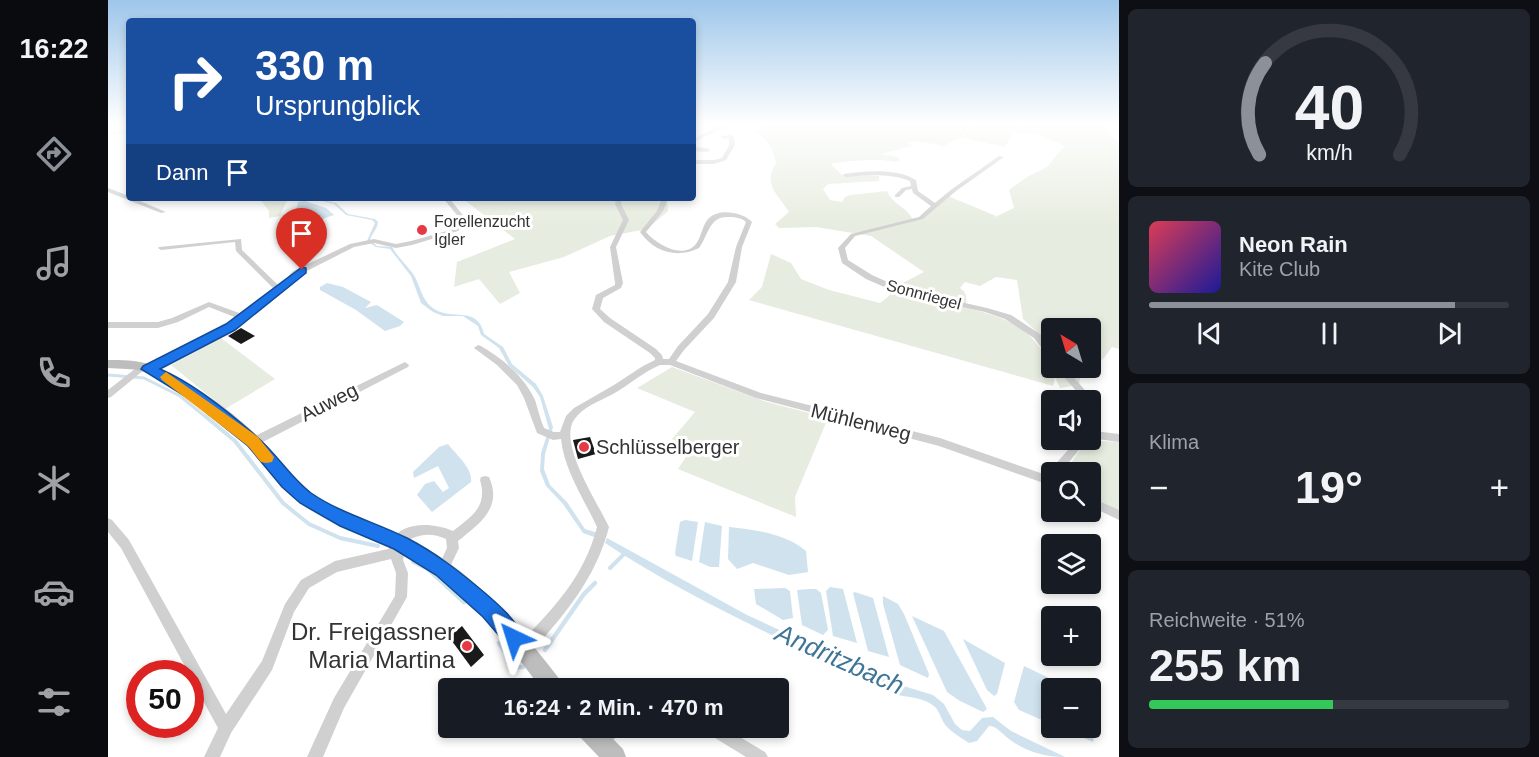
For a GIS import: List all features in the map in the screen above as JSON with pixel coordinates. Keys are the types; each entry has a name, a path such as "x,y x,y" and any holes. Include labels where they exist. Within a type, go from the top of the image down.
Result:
{"main road":[{"path":"108,364 146,368 167,377 253,442 287,482 306,498 346,520 398,543 443,569 490,610 546,678"}],"street":[{"path":"696,162 714,162 724,158"},
{"name":"Sonnriegel","path":"999,158 921,218 853,235 841,248 845,261 869,278 901,291 987,310 1008,317 1037,336 1041,341"},
{"path":"846,175 898,175 913,180 915,192 919,197 935,206"},
{"path":"897,196 904,189 915,187"},
{"path":"108,190 126,197"},
{"path":"136,201 163,212"},
{"path":"108,395 146,368 199,345 244,318 302,270 352,245 369,241 396,246 437,238 456,230 464,220 448,201"},
{"path":"618,201 626,220 613,247 619,283 618,286 598,297 596,309 607,320 653,351 665,362"},
{"path":"524,650 549,623 592,563 602,533 603,527 571,459 566,435 567,421 573,414 665,362 711,316 732,282 739,247 749,222 741,216 715,216 708,222 702,238 694,249 671,252 648,238 643,232 660,211 664,201"},
{"path":"161,248 239,240 238,250 279,290"},
{"path":"108,325 158,325 175,320 209,304 244,318"},
{"path":"478,348 496,360 521,384 531,401 538,426 549,435 566,435"},
{"name":"Mühlenweg","path":"665,362 759,396 940,442 1041,474"},
{"name":"Auweg","path":"253,442 405,365"},
{"path":"1069,378 1080,390"},
{"path":"1101,434 1119,438"},
{"path":"1065,462 1074,450"},
{"path":"452,539 485,509 490,491 485,480"},
{"path":"1101,506 1119,515"},
{"path":"108,523 125,544 226,728"},
{"path":"212,757 226,728 267,665 289,608 305,584 335,567 391,554 398,543 411,531 420,529 436,529 451,536 453,548 443,569"},
{"path":"315,757 339,704 401,597 402,573 397,560 398,543"},
{"path":"729,738 760,757"}],"shaded area":[{"path":"774,158 899,158 900,161 893,162 863,160 831,164 842,175 879,176 879,181 828,184 823,189 830,200 842,202 850,195 887,191 913,220 881,227 883,229 924,218 948,196 996,216 993,218 1014,208 1009,190 1027,177 1047,167 1054,158 1119,158 1119,349 1112,347 1101,360 1101,318 1041,318 1041,339 1023,319 1017,280 996,277 980,286 965,282 960,288 966,296 966,303 963,303 895,287 924,272 871,236 816,227 779,228 775,224 789,212 773,189 772,170 776,163"},
{"path":"261,201 287,201 280,216 269,218 269,211"},
{"path":"466,201 667,201 668,211 647,229 610,236 564,257 509,272 520,293 500,304 479,279 454,287 457,262 515,239"},
{"path":"771,254 791,263 801,279 829,290 880,303 889,296 890,290 992,315 1008,321 1030,336 1041,348 1041,378 1055,378 1053,386 749,300 762,287"},
{"path":"221,338 275,379 225,409 171,365"},
{"path":"672,367 767,402 828,418 795,497 796,517 678,469 690,451 672,439 695,412 637,388"},
{"path":"1055,378 1080,378 1079,385 1060,388"},
{"path":"1101,441 1119,442 1119,511 1101,502 1101,462 1072,462 1080,450 1101,450"}],"water":[{"path":"305,201 326,208 334,215 308,224 296,213 298,202"},
{"path":"322,201 336,203 348,214 375,219 378,222 370,240 377,246 392,247 415,277 429,305 438,311 466,315 477,320 484,334 503,347 512,364 536,384 543,396 553,427 545,454 544,469 550,485 567,502 585,529 598,533 597,538 583,533 563,504 546,486 540,471 541,453 549,429 540,397 533,387 509,366 499,348 481,335 478,326 463,316 443,316 433,312 421,303 411,276 390,249 376,247 367,241 375,223 372,220 346,215 334,204"},
{"path":"327,283 343,287 371,302 365,308 377,305 404,322 400,326 385,331 356,310 320,290 320,287"},
{"path":"448,444 467,467 471,482 432,512 417,495 425,484 434,481 443,492 449,488 438,466 414,478 413,472 439,447"},
{"path":"685,520 698,522 692,561 676,556 675,553 680,522"},
{"path":"705,522 722,526 719,567 710,567 699,562"},
{"path":"729,527 769,533 798,545 806,551 808,572 789,575 753,563 737,569 728,559"},
{"name":"Andritzbach","path":"607,538 747,615 897,684 933,695 944,704 955,724 962,730 970,731 982,718 993,717 1011,731 1065,757 1043,755 1029,750 1015,744 992,726 989,726 977,741 969,743 946,726 938,710 930,703 897,695 712,605 605,543"},
{"path":"830,587 843,589 857,643 833,636 826,591"},
{"path":"785,588 790,591 793,618 783,620 756,604 754,589"},
{"path":"816,589 821,593 828,630 823,635 802,625 797,590"},
{"path":"853,593 873,598 889,657 868,651"},
{"path":"883,596 898,604 904,614 929,674 928,678 900,665 883,604"},
{"path":"912,616 944,631 987,709 983,712 947,692"},
{"path":"963,639 1005,663 997,694 994,696 987,690"},
{"path":"1024,666 1049,678 1041,678 1041,720 1019,710 1014,702"}],"building":[{"path":"241,328 255,336 241,344 228,336"},
{"name":"Schlüsselberger","path":"590,437 596,454 578,459 573,440"},
{"name":"Dr. Freigassner Maria Martina","path":"462,626 484,655 471,667 449,637"}],"waterway":[{"path":"108,375 144,378 180,396 207,418"},
{"path":"205,416 235,441 283,503 309,524 340,538 378,546"},
{"path":"610,568 624,554"},
{"path":"413,562 428,569"},
{"path":"426,567 464,602"},
{"path":"545,650 584,594 595,583"},
{"path":"499,643 516,667 523,667"}],"slow traffic":[{"path":"166,377 253,442 266,457"}],"place":[{"name":"Forellenzucht Igler","path":"422,230"},
{"name":"Schlüsselberger","path":"584,447"},
{"name":"Dr. Freigassner Maria Martina","path":"467,646"}],"route":[{"path":"302,270 230,327 199,345 148,369 167,377 193,395 253,442 287,482 306,498 346,520 400,544 443,569 490,610 514,638"}]}
